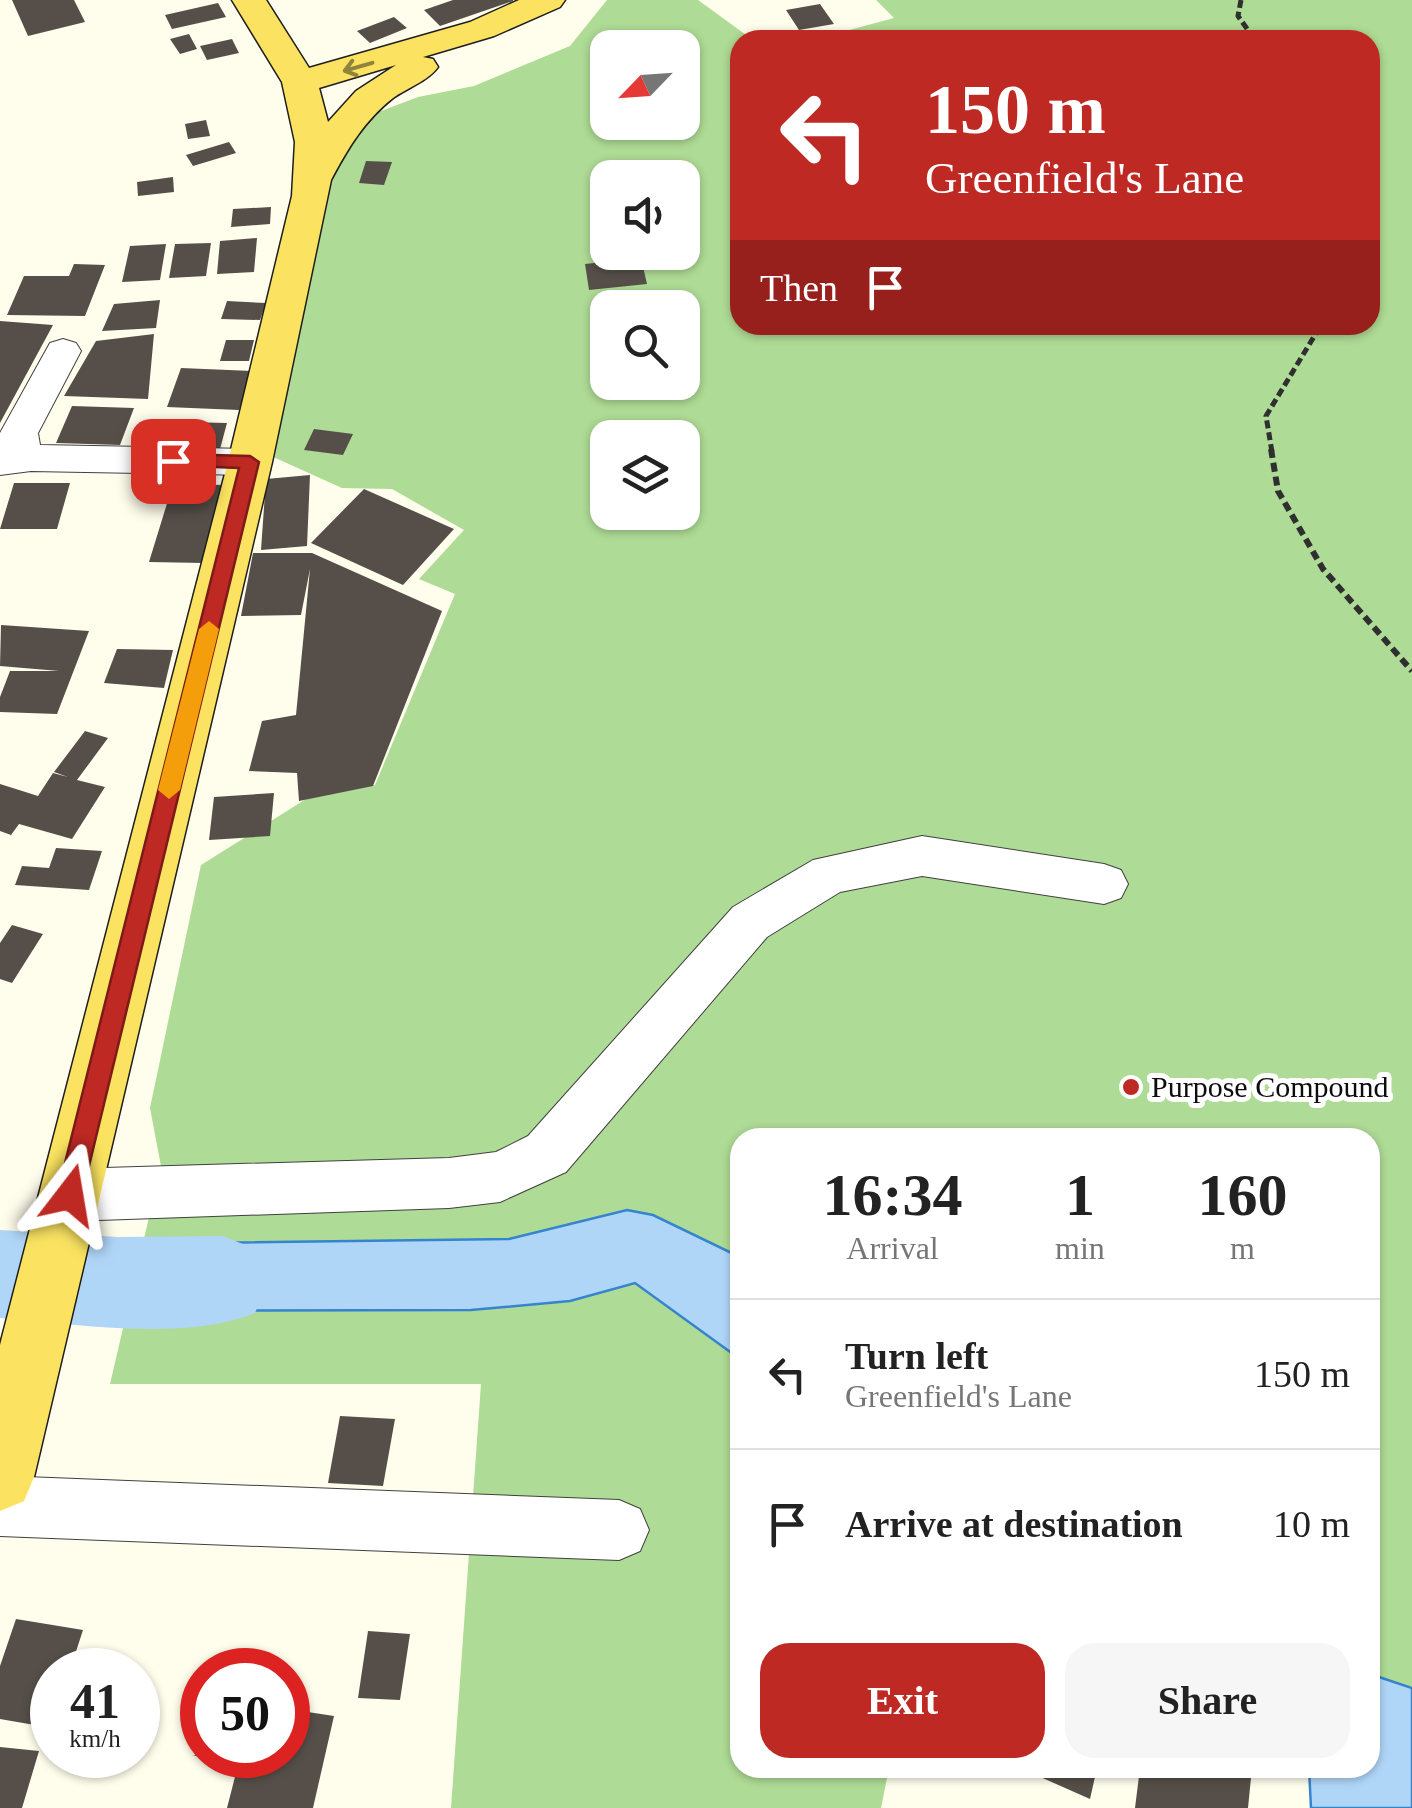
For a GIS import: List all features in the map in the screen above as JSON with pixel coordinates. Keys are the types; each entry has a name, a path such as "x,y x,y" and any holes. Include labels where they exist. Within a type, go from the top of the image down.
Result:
{"main road":[{"path":"0,1478 300,255 314,178 314,142 304,97 250,0"},
{"path":"304,97 548,0"},
{"path":"304,97 330,119 465,45 482,29"},
{"path":"314,178 330,140 367,100"}],"street":[{"path":"63,352 13,443 173,461 250,462"},
{"path":"77,448 176,452 173,461"},
{"path":"66,1209 450,1184 500,1177 546,1154 750,922 830,874 922,856 1104,884"},
{"path":"0,1506 619,1530"}],"path":[{"path":"1241,0 1238,16 1248,30"},
{"path":"1314,335 1266,416 1278,491 1323,569 1412,671"}],"green space":[{"path":"607,0 698,0 739,30 730,30 730,335 1380,335 1380,30 849,30 894,18 876,0 1412,0 1412,1808 1380,1778 1380,1128 730,1128 730,1778 887,1778 881,1808 451,1808 481,1384 110,1384 161,1166 150,1108 201,865 306,799 375,785 455,594 419,579 464,530 392,489 342,488 271,456 315,239 340,146 368,116 418,97 474,86 570,46"}],"water":[{"path":"627,1210 653,1215 730,1252 730,1352 635,1283 570,1301 471,1310 110,1311 126,1244 509,1239"},
{"path":"1380,1677 1412,1688 1412,1808 1311,1808 1310,1778 1380,1778"}],"building":[{"path":"12,0 74,0 85,22 28,36"},
{"path":"453,0 513,1 440,26 424,10"},
{"path":"218,3 226,17 172,29 165,15"},
{"path":"820,4 834,24 799,30 786,10"},
{"path":"394,17 407,28 370,43 357,31"},
{"path":"189,34 197,49 180,54 170,39"},
{"path":"232,39 239,53 207,60 200,46"},
{"path":"206,120 210,136 188,139 185,124"},
{"path":"229,142 236,153 193,166 186,155"},
{"path":"366,161 392,162 384,185 359,183"},
{"path":"173,177 174,192 138,196 137,182"},
{"path":"271,207 270,224 231,227 233,209"},
{"path":"257,238 254,272 217,274 220,241"},
{"path":"211,243 206,276 169,278 175,244"},
{"path":"166,244 160,280 122,282 130,246"},
{"path":"590,263 590,270 644,270 647,284 589,290 585,264"},
{"path":"74,264 105,265 85,316 7,315 24,276 69,276"},
{"path":"160,300 156,328 102,331 114,304"},
{"path":"227,301 266,303 260,320 221,319"},
{"path":"0,321 53,325 0,423"},
{"path":"154,334 148,399 64,396 96,341"},
{"path":"226,340 254,340 249,361 220,361"},
{"path":"181,368 252,371 239,410 167,407"},
{"path":"72,406 134,408 120,445 56,443"},
{"path":"143,421 227,423 220,449 135,447"},
{"path":"314,429 353,434 343,455 304,450"},
{"path":"310,475 307,546 261,550 266,479"},
{"path":"14,483 70,483 57,529 0,529"},
{"path":"173,484 226,485 204,563 149,562"},
{"path":"364,489 454,529 403,585 311,543"},
{"path":"253,553 312,553 442,611 373,786 299,801 297,773 249,771 262,721 296,715 310,569 301,615 241,616"},
{"path":"1,625 89,631 57,714 0,712 0,697 10,671 59,671 0,666"},
{"path":"117,649 173,650 164,688 104,683"},
{"path":"85,731 108,738 77,780 105,787 72,839 19,824 11,835 0,831 0,784 38,796 53,773 68,777 54,772"},
{"path":"274,793 270,836 209,840 214,797"},
{"path":"56,848 102,851 89,890 15,885 22,866 49,868"},
{"path":"12,925 43,934 12,983 0,979 0,943"},
{"path":"340,1416 395,1419 383,1486 328,1483"},
{"path":"16,1619 83,1630 77,1648 30,1648 30,1724 0,1719 0,1666"},
{"path":"368,1631 410,1634 400,1700 358,1698"},
{"path":"310,1712 334,1716 313,1808 227,1808 235,1778 310,1778"},
{"path":"0,1747 30,1750 31,1778 22,1808 0,1808"},
{"path":"1043,1778 1095,1778 1090,1799"},
{"path":"1139,1778 1251,1778 1248,1808 1135,1808"}],"waterway":[{"path":"0,1274 118,1282 223,1281"}],"slow traffic":[{"path":"169,790 209,629"}],"place":[{"name":"Purpose Compound","path":"1131,1087"}],"route":[{"path":"70,1195 250,462 173,461"}]}
